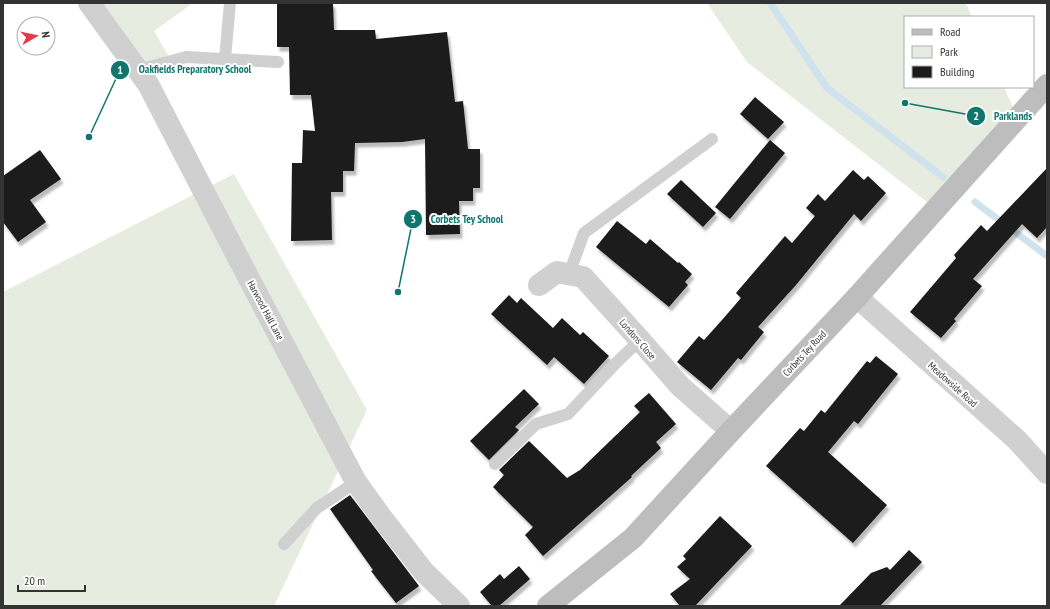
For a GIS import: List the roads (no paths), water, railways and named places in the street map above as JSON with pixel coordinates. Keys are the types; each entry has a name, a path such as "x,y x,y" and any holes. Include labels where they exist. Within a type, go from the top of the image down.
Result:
{"main road":[{"name":"Corbets Tey Road","path":"548,606 634,538 731,431 857,297 1047,85"}],"street":[{"name":"Harwood Hall Lane","path":"88,3 148,84 230,244 356,482 424,572 459,606"},
{"path":"539,285 557,272 569,274"},
{"name":"Londons Close","path":"569,274 583,278 680,386 731,431"},
{"name":"Meadowside Road","path":"857,297 1017,440 1047,473"}],"lane":[{"path":"225,59 230,3"},
{"path":"138,70 186,57 278,62"},
{"path":"569,274 584,233 712,139"},
{"path":"495,464 536,424 568,414 640,340"},
{"path":"284,544 317,508 356,482"}],"waterway":[{"path":"770,3 827,88 943,177"},
{"path":"975,202 1047,256"}],"place":[{"name":"Parklands","path":"905,103"},
{"name":"Oakfields Preparatory School","path":"89,137"},
{"name":"Corbets Tey School","path":"398,292"}]}
